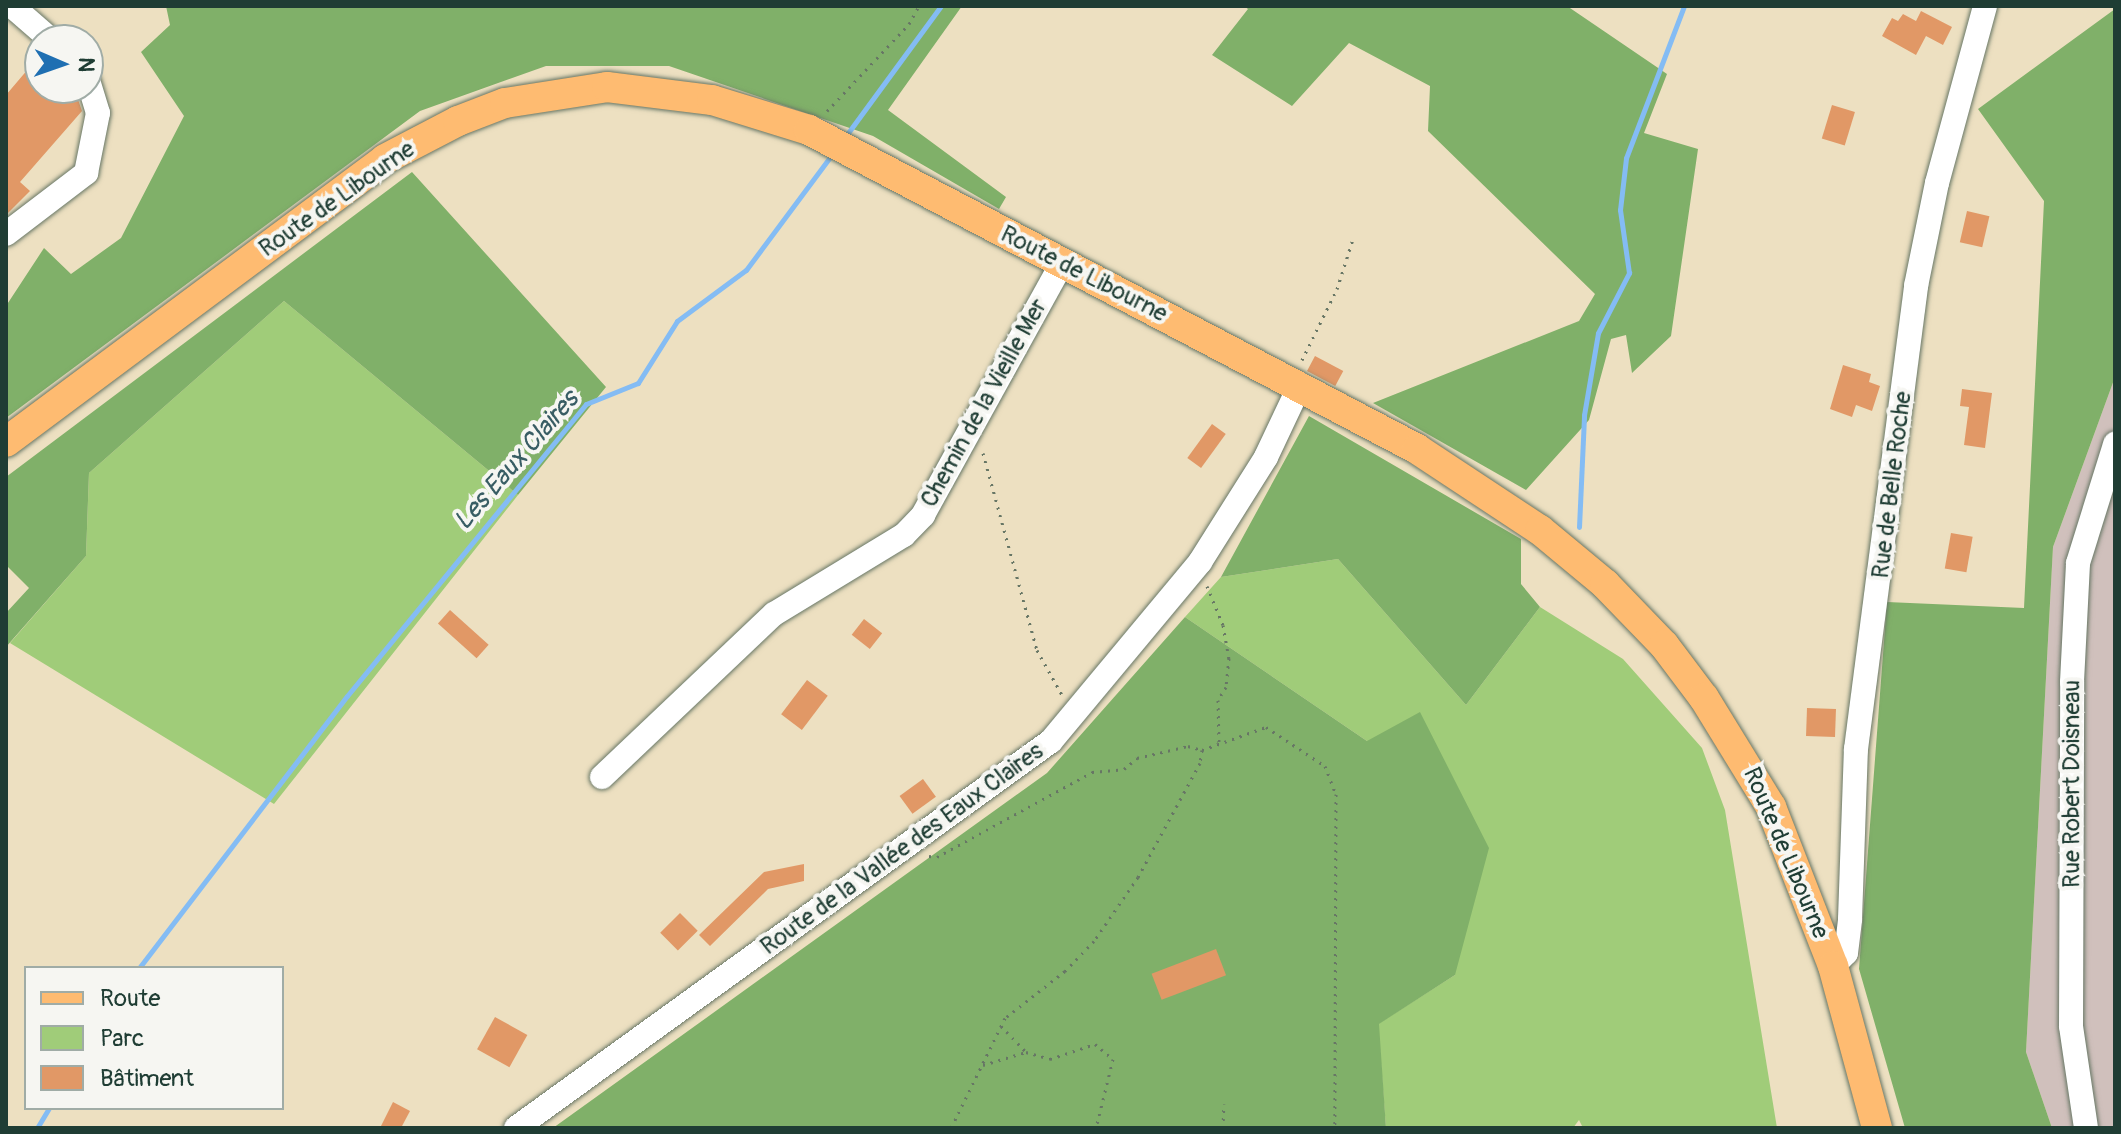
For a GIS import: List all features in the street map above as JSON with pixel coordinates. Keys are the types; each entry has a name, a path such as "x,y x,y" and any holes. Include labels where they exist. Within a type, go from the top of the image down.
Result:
{"main road":[{"name":"Route de Libourne","path":"6,442 385,159 458,121 505,103 607,87 712,100 816,134 1417,449 1540,530 1605,584 1664,645 1742,752 1771,807 1833,966 1877,1128"}],"street":[{"path":"12,6 33,24"},
{"name":"Rue de Belle Roche","path":"1833,966 1846,953 1856,749 1916,286 1937,183 1985,6"},
{"path":"6,234 86,173 98,113 95,104"},
{"name":"Chemin de la Vieille Mer","path":"602,777 774,614 904,535 923,515 1062,263"},
{"name":"Route de la Vallée des Eaux Claires","path":"516,1128 1051,741 1196,568 1266,457 1296,383"},
{"name":"Rue Robert Doisneau","path":"2086,1128 2071,1026 2072,682 2078,563 2114,452"}],"path":[{"path":"816,134 909,24 919,6"},
{"path":"1296,383 1337,289 1353,239"},
{"path":"967,435 984,454 1037,650 1074,716"},
{"path":"1196,568 1223,625 1229,658 1226,687 1218,700 1219,744"},
{"path":"905,849 937,857 1092,772 1124,769 1137,758 1188,746 1202,750 1266,727 1325,766 1336,794 1335,1128"},
{"path":"951,1128 1001,1025 1094,941 1138,877 1200,763 1202,750"},
{"path":"1001,1025 1026,1052 1050,1059 1095,1044 1113,1059 1096,1128"},
{"path":"982,1065 1026,1052"},
{"path":"1223,1128 1224,1104"}],"shaded area":[{"path":"2115,377 2115,1128 2052,1128 2026,1052 2053,547"}],"green space":[{"path":"166,6 962,6 888,110 1006,197 999,209 873,136 669,66 546,66 420,111 6,418 6,306 44,248 71,274 121,238 184,116 141,52 170,25"},
{"path":"1244,6 1567,6 1667,74 1644,133 1698,149 1671,336 1632,373 1626,335 1611,339 1589,420 1526,490 1373,403 1579,321 1595,294 1428,131 1430,86 1349,43 1292,106 1212,55 1248,9"},
{"path":"2115,9 2115,377 2053,547 2026,1052 2052,1128 1905,1128 1859,969 1887,602 2024,608 2044,201 1978,109"},
{"path":"412,172 606,387 518,495 284,301 89,473 86,556 6,647 6,613 29,588 6,565 6,477"},
{"path":"284,301 518,495 274,804 10,643 86,556 89,473"},
{"path":"1309,416 1521,539 1521,584 1540,607 1466,705 1338,559 1221,577"},
{"path":"1338,559 1466,705 1540,607 1623,659 1702,748 1725,810 1777,1128 1583,1128 1579,1120 1573,1128 1386,1128 1378,1024 1455,975 1367,741 1185,617 1221,577"},
{"path":"1185,617 1367,741 1420,712 1489,848 1455,975 1379,1024 1386,1128 553,1128 1047,773"}],"building":[{"path":"1921,11 1952,27 1943,45 1926,36 1916,55 1882,36 1892,18 1898,21 1903,14 1916,21"},
{"path":"24,74 24,104 80,104 82,111 20,182 30,191 6,215 6,95"},
{"path":"1832,105 1855,112 1845,145 1822,138"},
{"path":"1967,211 1989,216 1982,247 1960,242"},
{"path":"1315,356 1343,371 1335,386 1307,371"},
{"path":"1843,365 1871,374 1869,382 1880,386 1872,411 1856,405 1852,417 1830,409"},
{"path":"1962,389 1992,393 1985,448 1964,445 1969,407 1960,406"},
{"path":"1212,424 1226,434 1201,468 1187,458"},
{"path":"1951,533 1973,537 1966,572 1945,568"},
{"path":"450,610 489,645 477,658 438,623"},
{"path":"864,619 882,633 870,649 852,635"},
{"path":"807,680 828,696 802,730 781,714"},
{"path":"1807,708 1836,709 1835,737 1806,736"},
{"path":"923,779 936,797 912,814 900,796"},
{"path":"804,864 804,881 768,889 710,946 699,935 764,872"},
{"path":"680,913 698,931 678,950 660,933"},
{"path":"1216,949 1226,975 1162,1000 1152,974"},
{"path":"495,1017 527,1035 509,1067 477,1049"},
{"path":"393,1102 410,1111 401,1128 380,1128"}],"waterway":[{"name":"Les Eaux Claires","path":"845,137 941,6"},
{"name":"Les Eaux Claires","path":"1579,527 1584,415 1598,333 1629,273 1620,210 1626,158 1684,6"},
{"name":"Les Eaux Claires","path":"141,966 347,696 586,404 638,383 677,321 746,270 832,154"},
{"name":"Les Eaux Claires","path":"37,1128 48,1110"}]}
